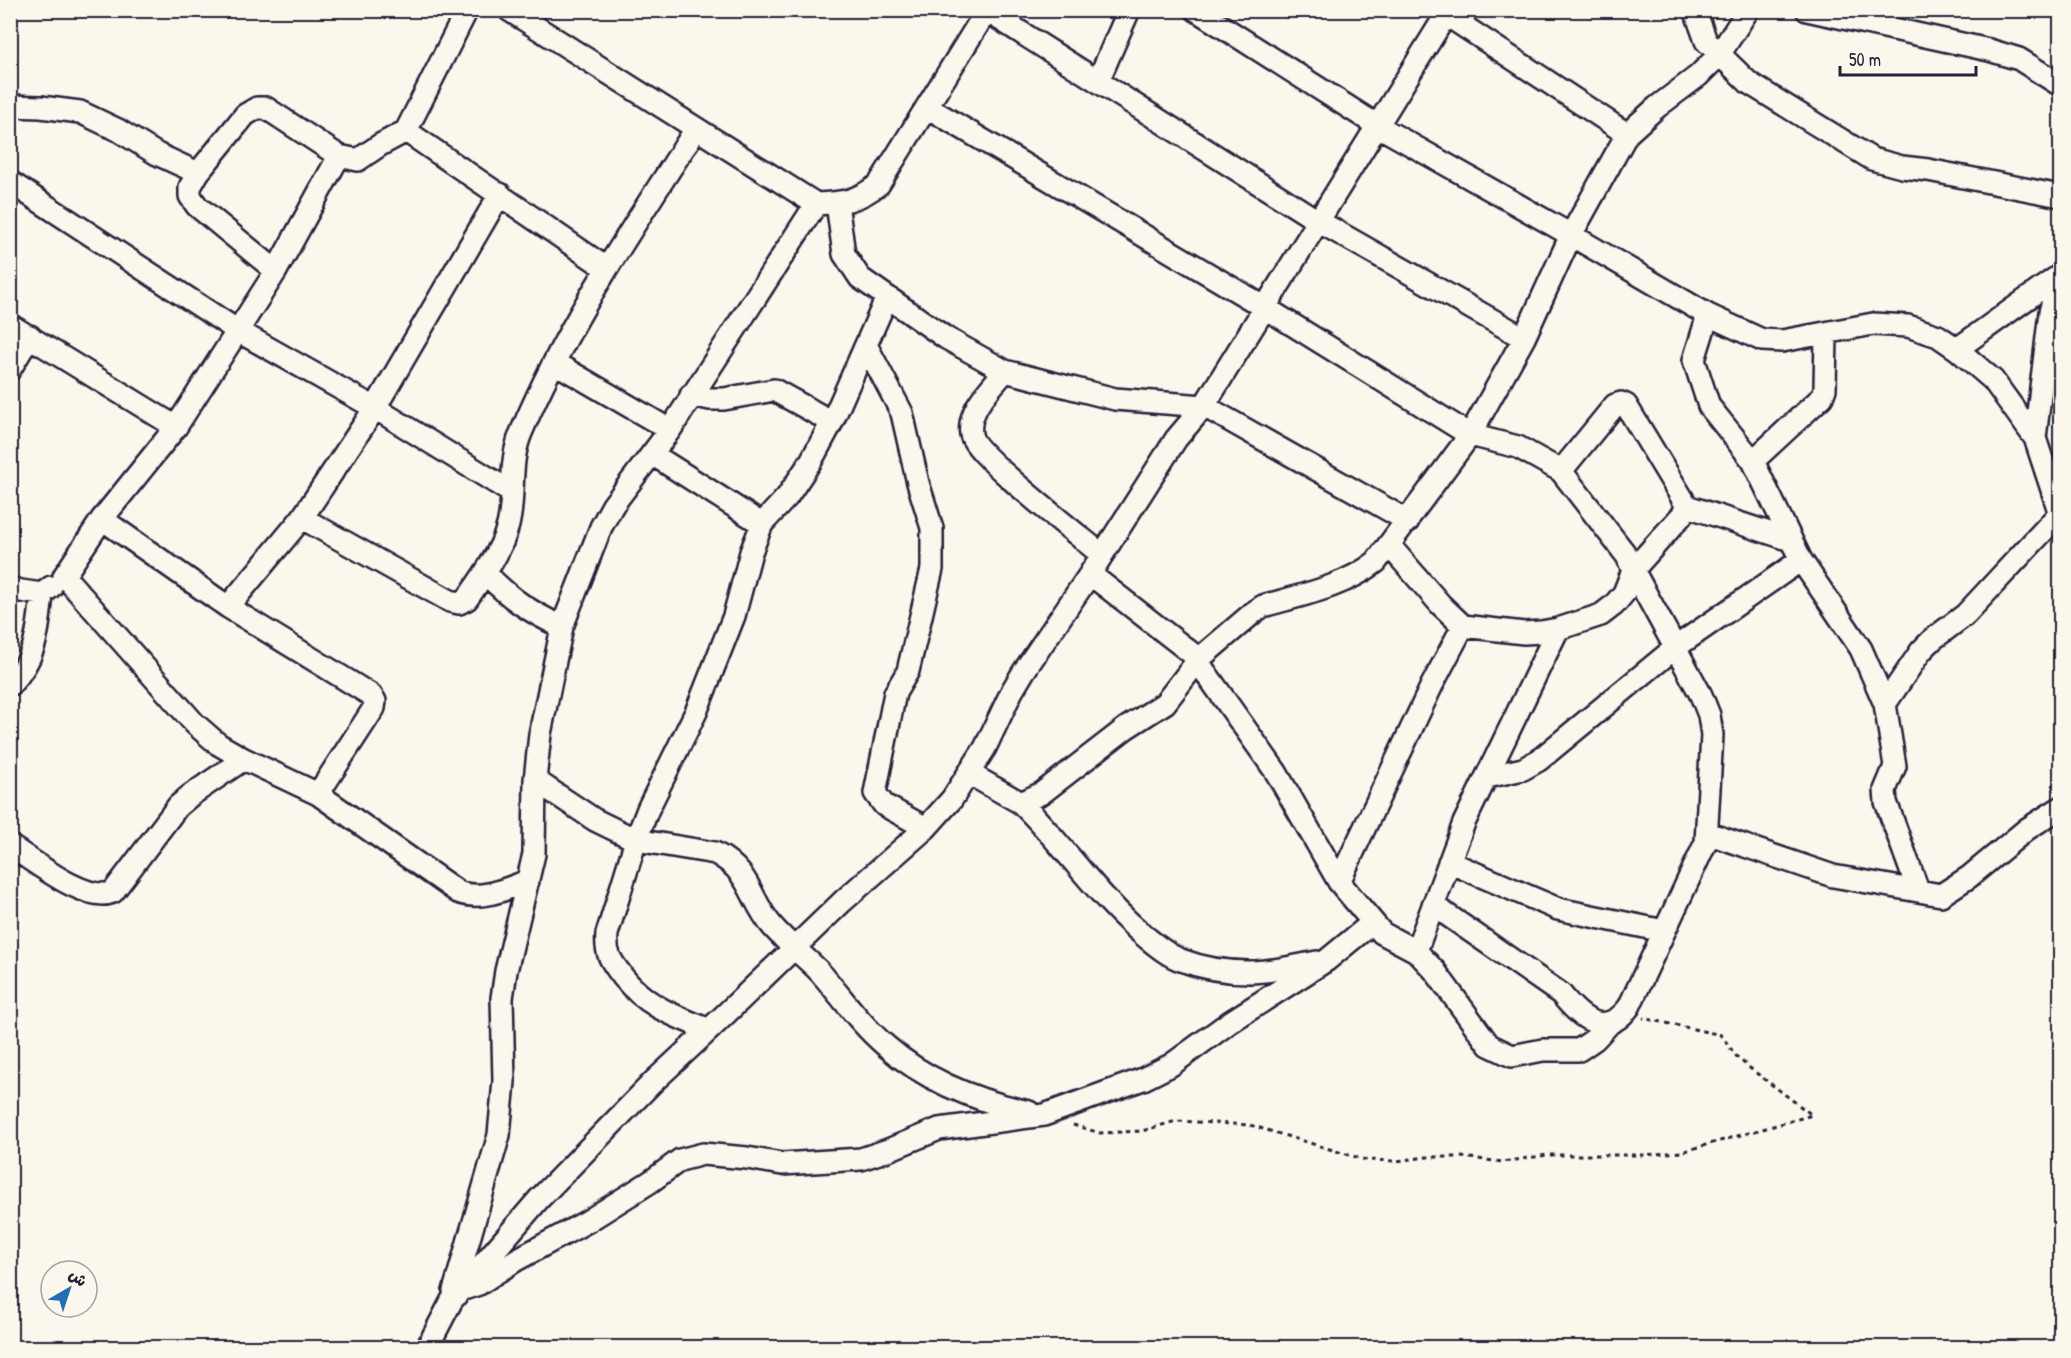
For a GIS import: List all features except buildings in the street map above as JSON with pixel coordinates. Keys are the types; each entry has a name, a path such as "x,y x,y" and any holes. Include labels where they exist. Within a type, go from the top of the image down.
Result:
{"street":[{"path":"276,271 197,206 190,196 190,186 198,173 245,115 257,108 266,108 339,156 358,160 406,131 467,10"},
{"path":"509,10 816,204 837,203 865,196 879,184 987,11 1318,221 1524,338"},
{"path":"1098,81 1129,10"},
{"path":"1196,10 1378,126 1708,315 1762,340 1782,340 1826,334 1873,324 1908,326 1938,336 1993,380 2035,438 2060,513 1965,615 1921,651 1885,705"},
{"path":"1695,10 1706,41 1749,83 1872,159 1902,167 2061,196"},
{"path":"1022,803 1042,793 1126,728 1165,703 1199,659 1263,606 1354,577 1376,562 1470,435 1524,338 1570,235 1628,134 1719,56 1748,10"},
{"path":"1807,10 2019,58 2061,85"},
{"path":"427,1347 456,1295 539,1199 653,1082 843,901 926,828 952,799 970,774 1024,671 1090,574 1176,439 1204,406 1378,126 1445,12 1628,134"},
{"path":"10,106 80,112 118,130 157,154 198,173"},
{"path":"927,107 1264,307 1470,435 1518,447 1561,471 1627,556 1701,695 1712,735 1707,833 1699,858 1640,986 1616,1019 1595,1039 1579,1050 1543,1050 1512,1056 1489,1046 1450,989 1416,951 1391,939 1372,922 1339,882 1276,772 1203,669 1199,659 1090,574"},
{"path":"302,518 450,601 459,603 467,599 505,539 510,515 513,467 520,436 555,363 606,268 696,129"},
{"path":"406,131 606,268"},
{"path":"10,685 24,671 32,652 42,594 64,576 102,519 176,427 276,271 339,156"},
{"path":"10,182 238,331 375,408 511,492"},
{"path":"228,607 302,518 375,408 500,194"},
{"path":"837,203 844,254 860,278 946,338 1005,371 1115,399 1204,406 1408,521"},
{"path":"456,1295 499,1135 504,1081 502,998 506,971 534,854 535,780 540,734 562,627 601,527 626,485 670,430 816,204"},
{"path":"1957,349 2061,275"},
{"path":"2035,438 2050,312 2061,275"},
{"path":"709,1030 654,1007 635,992 612,963 606,949 608,934 636,840 648,809 696,712 734,616 751,552 762,524 787,497 811,462 832,422 887,297"},
{"path":"1708,315 1694,360 1709,406 1753,461 1801,560 1861,649 1885,705 1895,766 1885,790 1886,802 1918,891"},
{"path":"10,325 176,427"},
{"path":"1753,461 1822,397 1825,389 1826,334"},
{"path":"10,369 30,336"},
{"path":"866,345 902,413 918,483 932,528 932,569 908,671 895,693 875,793 884,805 926,828"},
{"path":"555,363 670,430"},
{"path":"1005,371 975,409 970,435 992,462 1102,555"},
{"path":"691,395 724,399 774,390 832,422"},
{"path":"1561,471 1615,405 1621,403 1626,405 1687,506 1791,540"},
{"path":"652,454 762,524"},
{"path":"1389,545 1441,605 1463,626 1524,633 1558,629 1601,615 1614,605 1624,594 1633,570 1682,515 1687,506"},
{"path":"102,519 228,607 371,695 375,701 375,708 318,794"},
{"path":"1486,777 1523,769 1539,760 1676,647 1801,560"},
{"path":"485,573 510,598 562,627"},
{"path":"64,576 195,724 219,744 244,759 318,794 459,892 470,897 492,894 528,881"},
{"path":"10,588 42,594"},
{"path":"1339,882 1432,685 1463,626"},
{"path":"1416,951 1464,823 1558,629"},
{"path":"10,846 72,884 88,892 106,895 113,892 178,806 244,759"},
{"path":"970,774 1022,803 1040,821 1094,887 1129,923 1155,945 1180,960 1211,969 1250,972 1327,960"},
{"path":"535,780 595,820 636,840 715,853 724,858 744,876 760,910 773,927 886,1046 917,1069 969,1096 1044,1115"},
{"path":"1707,833 1833,876 1935,894 1947,893 2027,829 2061,808"},
{"path":"1449,862 1558,909 1664,931"},
{"path":"1432,905 1561,994 1576,1010 1597,1024 1616,1019"},
{"path":"456,1295 588,1221 680,1160 703,1154 782,1164 861,1159 939,1129 1044,1115 1143,1079 1171,1065 1230,1022 1327,960 1372,922"}],"path":[{"path":"1044,1115 1100,1133 1142,1131 1176,1121 1250,1125 1366,1160 1396,1161 1450,1157 1503,1162 1547,1155 1643,1155 1682,1152 1812,1115 1743,1062 1721,1035 1616,1019"}]}
